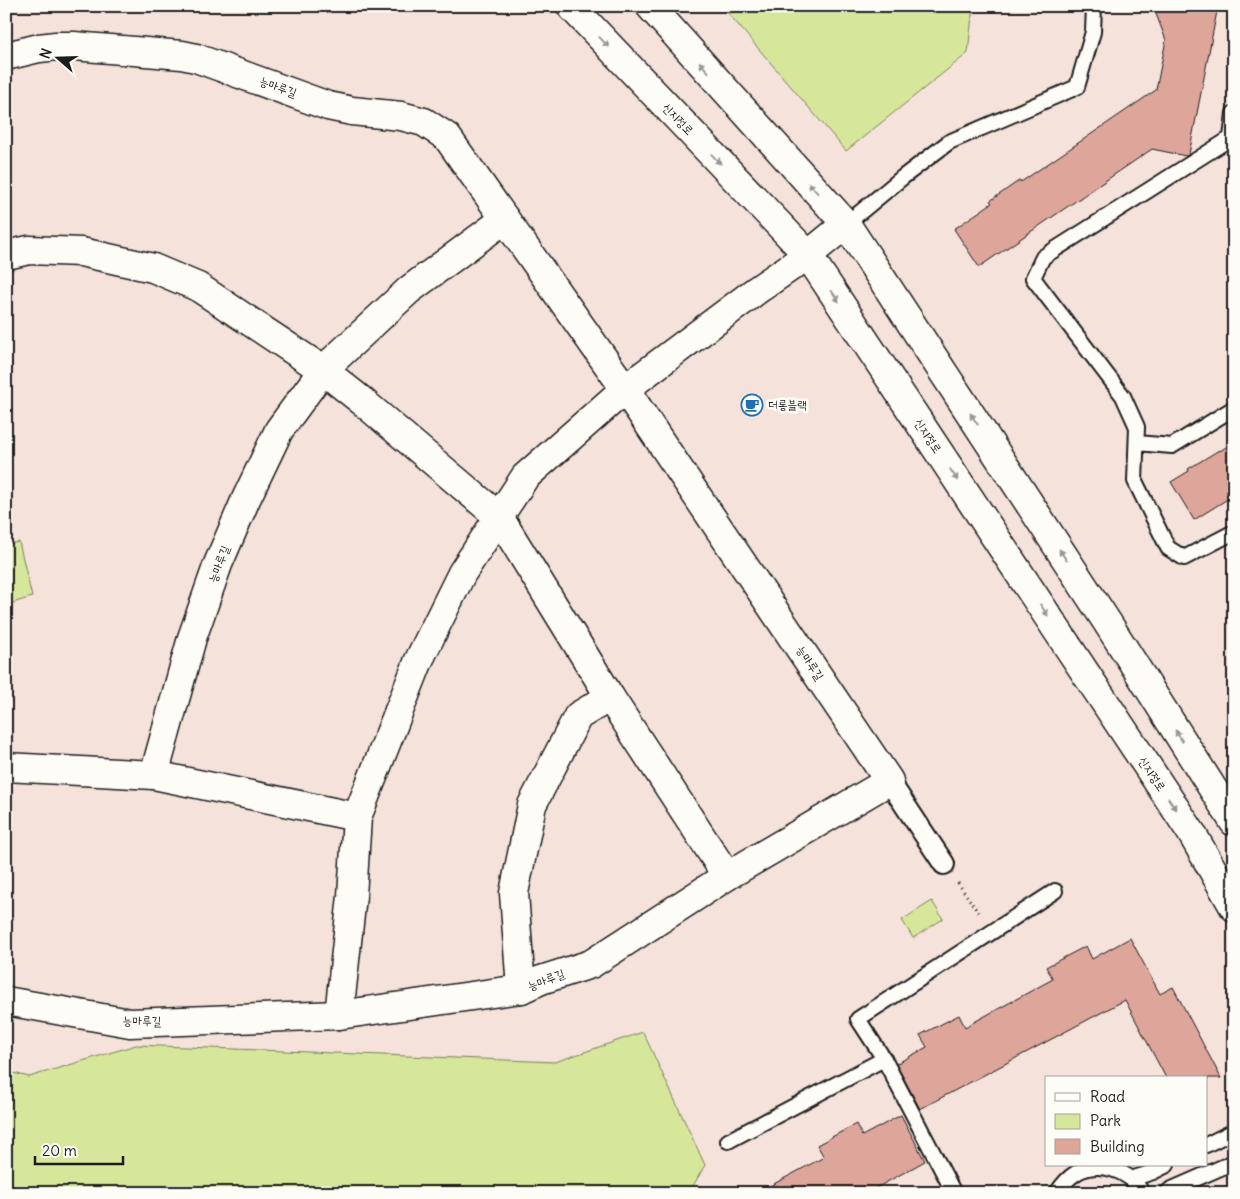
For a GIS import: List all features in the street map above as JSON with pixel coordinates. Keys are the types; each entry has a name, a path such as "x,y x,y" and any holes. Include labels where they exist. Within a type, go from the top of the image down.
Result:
{"street":[{"name":"신지정로","path":"571,6 808,255 1191,832 1234,907"},
{"path":"650,6 846,224 1107,622 1234,822"},
{"name":"능마루길","path":"6,56 56,46 182,55 214,63 328,106 352,111 401,116 424,122 447,136 625,389 889,781 727,876 591,964 541,980 521,990 339,1014 130,1023 6,1001"},
{"name":"능마루길","path":"154,775 192,638 218,564 279,430 323,370 409,290 505,219"},
{"path":"339,1014 352,896 357,818 419,660 462,573 525,477 625,389 757,290 808,255 846,224"},
{"path":"6,255 29,250 81,252 153,268 198,287 323,370 499,517 610,698 727,876"},
{"path":"521,990 514,893 532,805 578,716 610,698"},
{"path":"6,767 154,775 357,818"},
{"path":"889,781 944,864"}],"lane":[{"path":"846,224 903,177 950,142 1077,87 1093,32 1094,6"},
{"path":"1234,113 1232,140 1043,257 1033,278 1123,396 1137,426 1135,481 1168,548 1184,558 1234,532"},
{"path":"1137,443 1172,446 1234,408"},
{"path":"954,1193 884,1059 858,1019 1055,891"},
{"path":"728,1141 884,1059"},
{"path":"1208,1144 1234,1131"},
{"path":"1167,1193 1234,1162"},
{"path":"1131,1179 1165,1166"},
{"path":"1057,1193 1064,1182 1077,1172 1091,1168 1105,1168 1119,1172 1131,1179 1142,1193"}],"path":[{"path":"944,864 992,932"}],"green space":[{"path":"722,6 973,6 968,53 846,151"},
{"path":"19,542 32,597 6,605 6,544"},
{"path":"932,901 943,919 913,938 902,920"},
{"path":"643,1032 705,1165 689,1193 6,1193 6,1071 29,1077 136,1045 555,1062"}],"building":[{"path":"1153,6 1218,6 1189,154 1186,156 1152,149 979,267 954,229 992,203 990,201 1020,180 1021,182 1156,90 1166,40"},
{"path":"1234,442 1234,495 1194,520 1171,482 1189,471 1188,469"},
{"path":"1130,938 1160,994 1173,987 1221,1078 1208,1078 1208,1076 1165,1076 1125,1000 920,1109 896,1064 927,1047 920,1035 959,1015 965,1027 1053,979 1046,967 1086,946 1092,959"},
{"path":"901,1115 925,1161 867,1193 757,1193 824,1157 817,1145 856,1124 862,1136"}],"place":[{"name":"더롱블랙","path":"752,405"}]}
